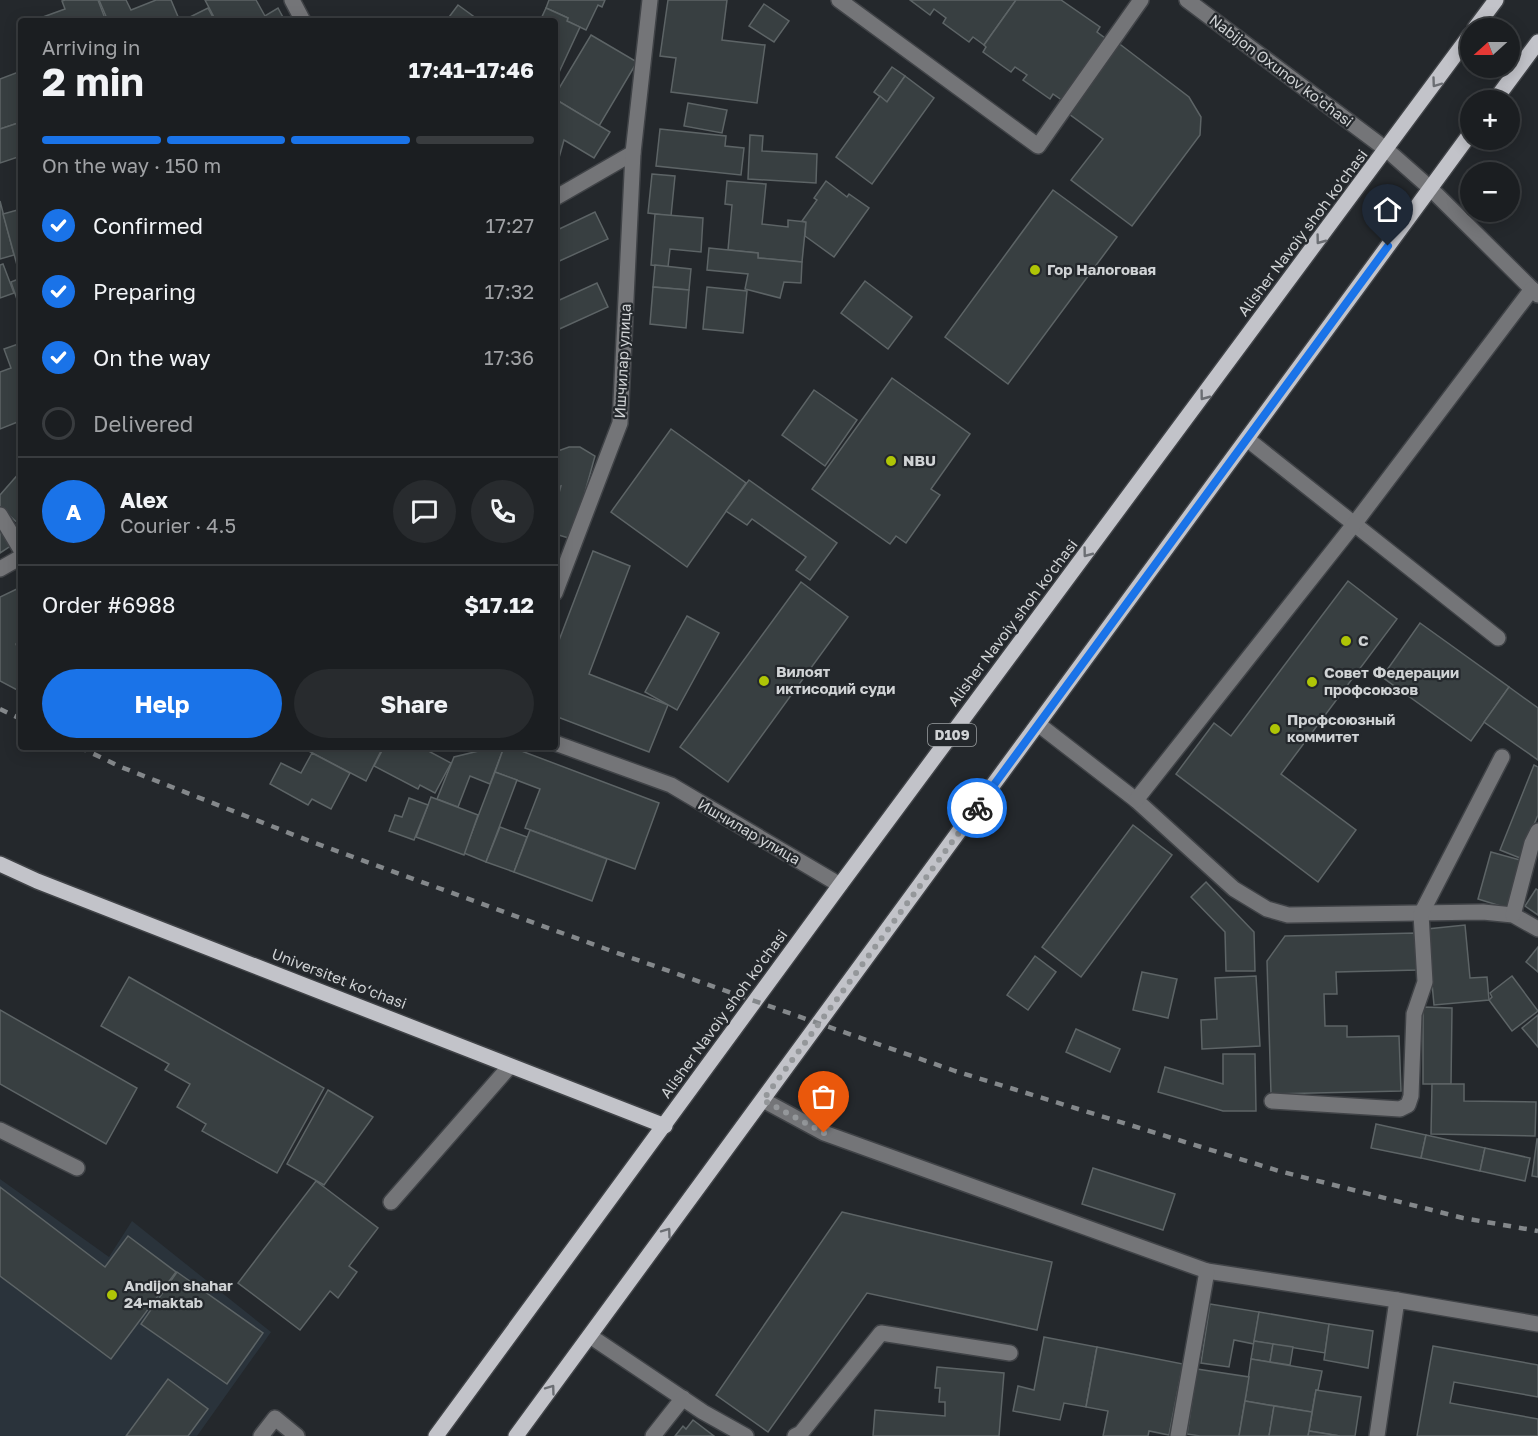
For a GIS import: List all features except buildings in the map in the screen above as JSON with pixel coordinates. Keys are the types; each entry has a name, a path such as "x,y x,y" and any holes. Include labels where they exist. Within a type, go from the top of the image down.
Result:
{"main road":[{"path":"1482,18 1496,0"},
{"path":"1502,90 1538,42"},
{"name":"Alisher Navoiy shoh ko'chasi","path":"435,1436 1460,49"},
{"path":"516,1436 1460,148"},
{"name":"Universitet kо‘chasi","path":"0,864 59,890 665,1126"}],"street":[{"path":"292,0 301,18"},
{"name":"Ишчилар улица","path":"558,585 620,423 633,153 650,0"},
{"path":"839,0 1038,146 1141,0"},
{"name":"Nabijon Oxunov ko'chasi","path":"1187,0 1387,150 1430,188 1535,292"},
{"path":"558,196 633,153"},
{"path":"1136,800 1535,292"},
{"path":"1247,439 1498,638"},
{"path":"0,515 18,545"},
{"path":"0,568 18,559"},
{"path":"1038,724 1136,800 1234,889 1267,909 1288,915 1483,912 1513,915 1538,929"},
{"name":"Ишчилар улица","path":"558,743 670,785 840,885"},
{"path":"1272,1101 1400,1109 1408,1105 1411,1096 1414,1014 1425,982 1421,914 1502,756"},
{"path":"1513,915 1532,843 1538,831"},
{"path":"391,1202 510,1066"},
{"path":"763,1100 824,1133 1206,1271 1538,1324"},
{"path":"0,1130 76,1167"},
{"path":"1178,1436 1206,1271"},
{"path":"1377,1436 1397,1300"},
{"path":"800,1435 881,1333 1010,1353"},
{"path":"590,1336 703,1412 746,1436"},
{"path":"653,1436 683,1398"},
{"path":"261,1436 275,1418 297,1436"}],"shaded area":[{"name":"Andijon shahar 24-maktab","path":"0,1179 109,1257 132,1221 271,1332 197,1436 0,1436"}],"railway":[{"path":"0,709 18,718"},
{"path":"85,750 121,767 312,842 606,949 955,1071 1279,1171 1463,1218 1538,1231"}],"way so far":[{"path":"824,1133 763,1100 977,808"}],"place":[{"name":"Гор Налоговая","path":"1035,270"},
{"name":"NBU","path":"891,461"},
{"name":"С","path":"1346,641"},
{"name":"Вилоят иктисодий суди","path":"764,681"},
{"name":"Совет Федерации профсоюзов","path":"1312,682"},
{"name":"Профсоюзный коммитет","path":"1275,729"},
{"name":"Andijon shahar 24-maktab","path":"112,1295"}],"route":[{"path":"977,808 1388,246"}]}
